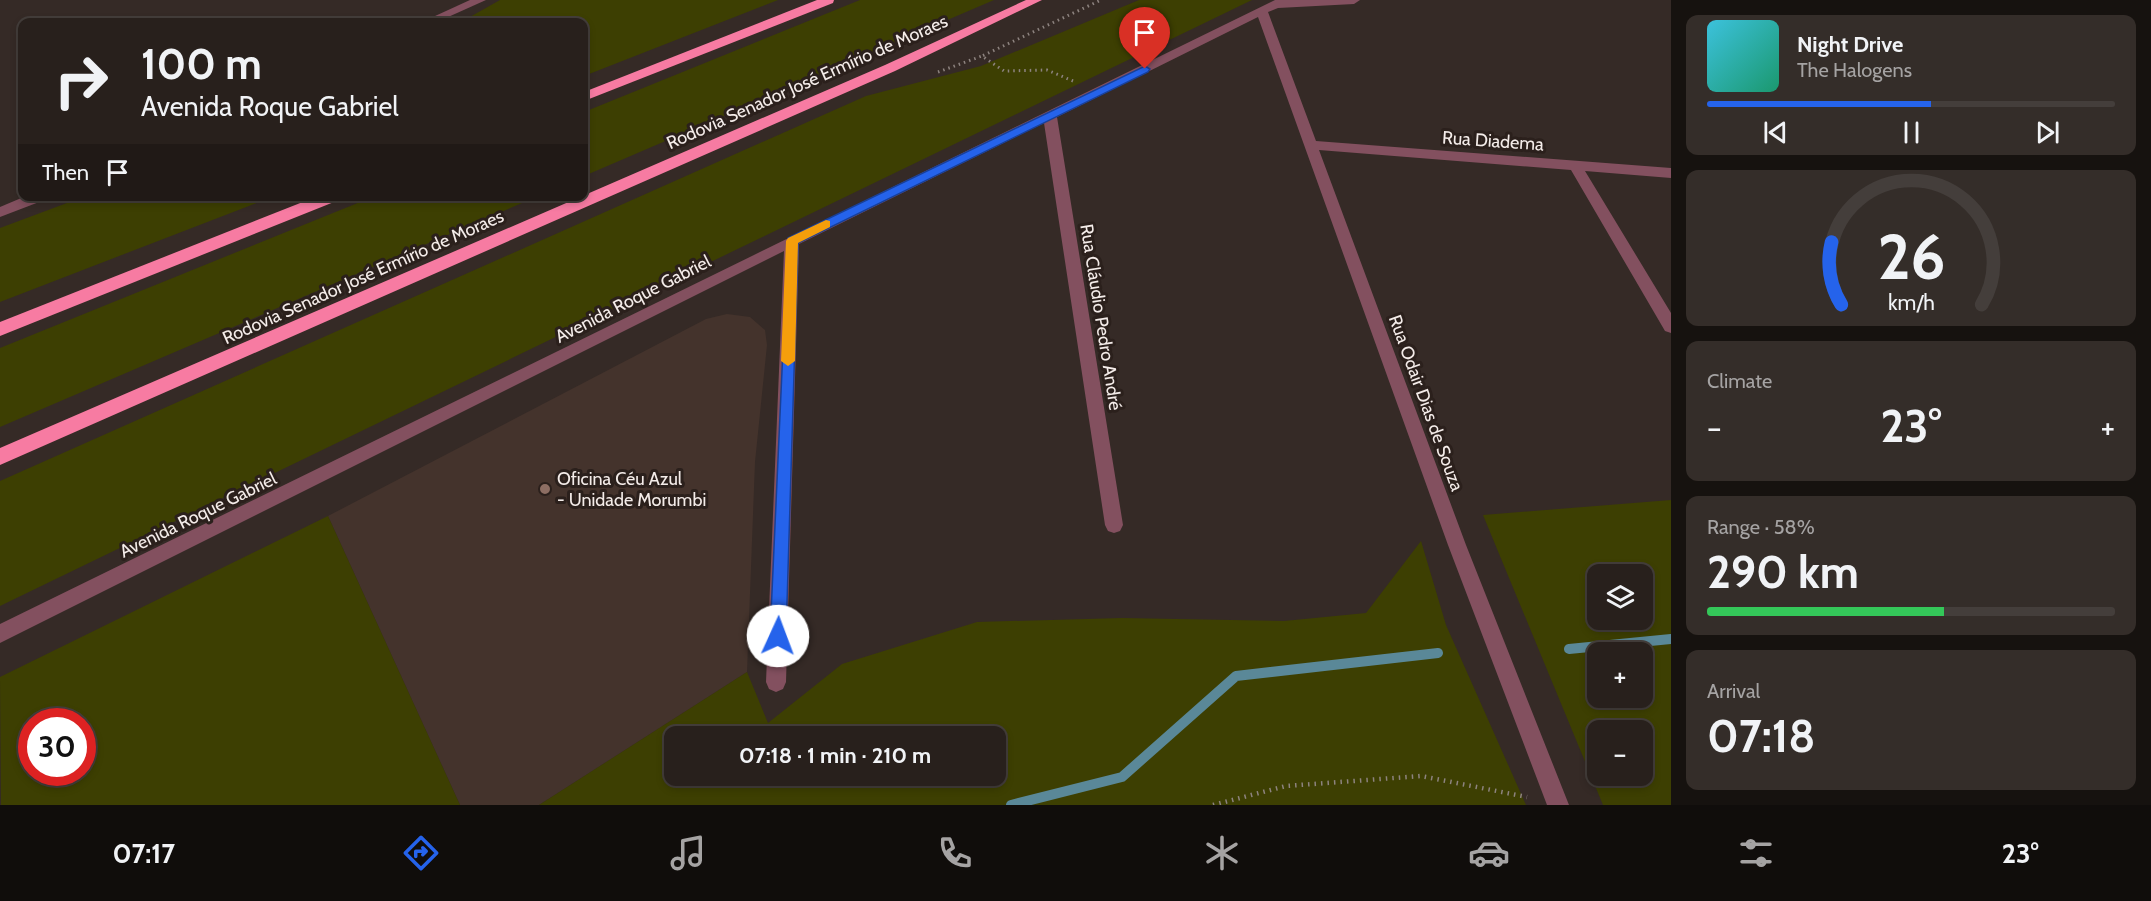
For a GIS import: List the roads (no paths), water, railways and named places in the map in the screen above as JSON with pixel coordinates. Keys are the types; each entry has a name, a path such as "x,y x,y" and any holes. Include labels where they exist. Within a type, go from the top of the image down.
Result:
{"highway":[{"path":"588,95 828,0"},
{"name":"Rodovia Senador José Ermírio de Moraes","path":"588,200 890,68 1036,0"},
{"path":"0,330 322,201"},
{"name":"Rodovia Senador José Ermírio de Moraes","path":"0,457 586,201"}],"street":[{"path":"437,18 480,0"},
{"path":"1281,2 1354,0"},
{"name":"Avenida Roque Gabriel","path":"0,634 792,241 1281,2"},
{"name":"Rua Odair Dias de Souza","path":"1262,12 1457,544 1558,804"},
{"name":"Rua Cláudio Pedro André","path":"1050,116 1114,525"},
{"name":"Rua Diadema","path":"1311,145 1671,173"},
{"path":"1575,165 1671,327"},
{"path":"0,212 29,201"},
{"path":"776,682 792,241"}],"waterway":[{"path":"1569,649 1671,639"},
{"path":"1011,805 1122,777 1236,676 1438,653"}],"place":[{"name":"Oficina Céu Azul - Unidade Morumbi","path":"545,489"}]}
